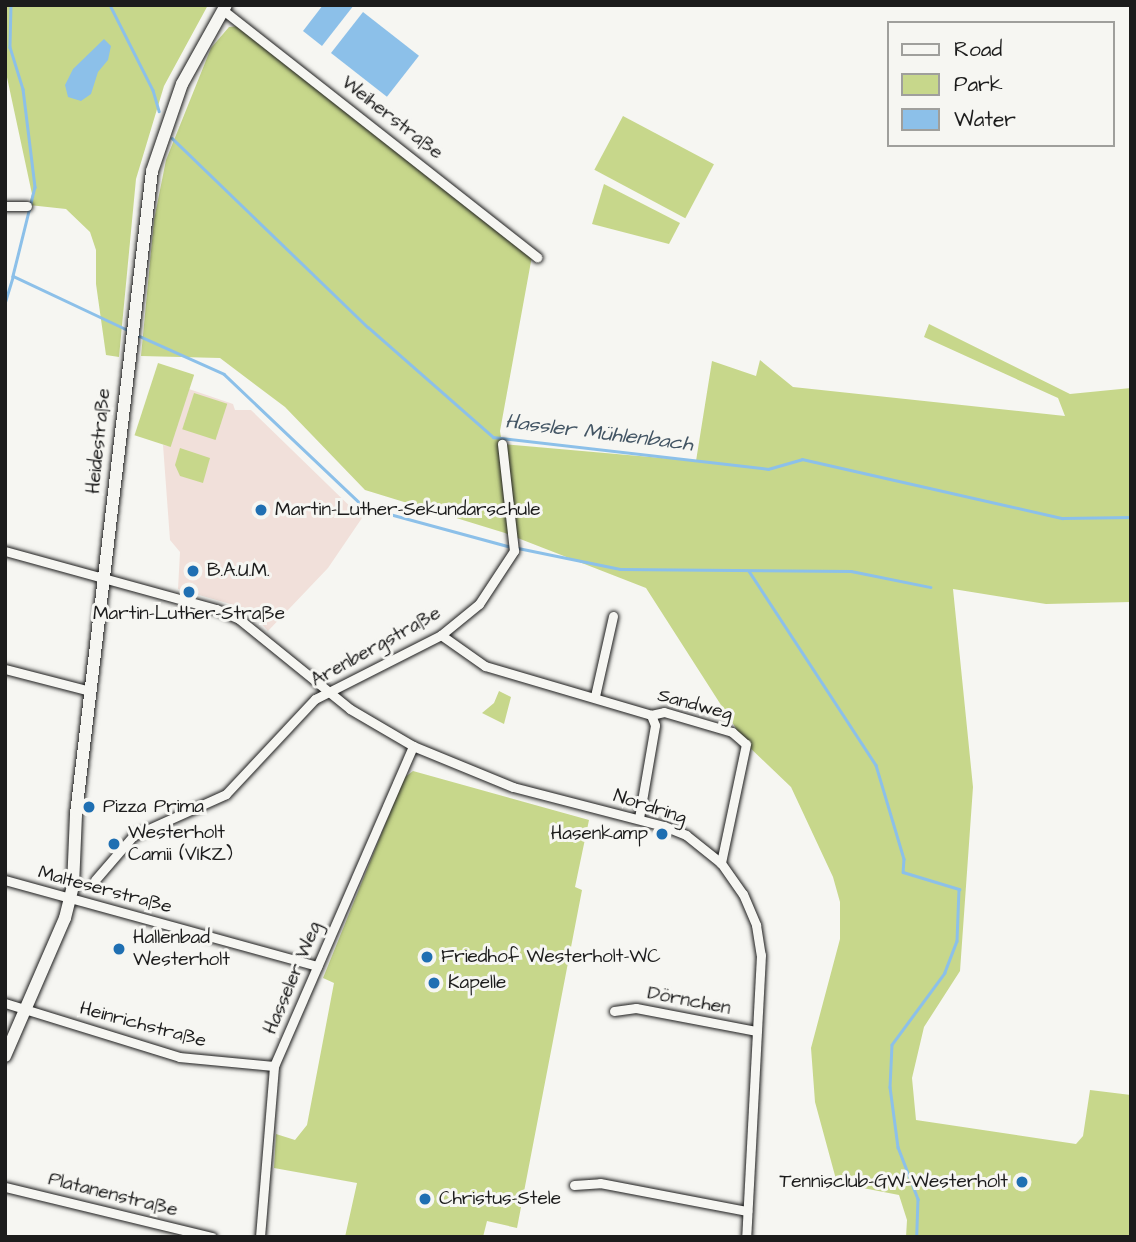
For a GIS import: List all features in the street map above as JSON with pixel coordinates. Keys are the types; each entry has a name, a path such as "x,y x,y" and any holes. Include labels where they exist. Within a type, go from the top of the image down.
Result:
{"main road":[{"name":"Heidestraße","path":"5,1056 71,898 90,691 130,330 156,157 191,64 224,8"}],"street":[{"name":"Weiherstraße","path":"224,8 537,257"},
{"path":"5,206 27,206"},
{"name":"Arenbergstraße","path":"94,880 134,836 226,794 315,699 441,635 479,604 514,551 515,537 502,444"},
{"path":"5,551 103,576 239,619 329,692"},
{"path":"595,696 613,616"},
{"name":"Sandweg","path":"441,635 485,666 595,696 651,715 664,712 732,732 746,744 721,863"},
{"path":"5,669 90,691"},
{"name":"Nordring","path":"329,692 413,746 513,787 639,818 686,835 721,863 743,894 756,925 761,955 746,1237"},
{"path":"639,818 655,725 651,715"},
{"name":"Hasseler Weg","path":"260,1237 274,1066 413,746"},
{"name":"Malteserstraße","path":"5,880 317,966"},
{"name":"Heinrichstraße","path":"5,1003 179,1057 274,1066"},
{"name":"Dörnchen","path":"614,1011 636,1008 757,1031"},
{"path":"575,1185 600,1183 747,1211"},
{"name":"Platanenstraße","path":"5,1187 212,1237"}],"shaded area":[{"name":"Martin-Luther-Sekundarschule","path":"189,389 233,404 235,410 251,410 362,518 328,568 268,631 248,609 178,589 180,552 170,540 163,445 170,446"}],"green space":[{"path":"5,5 208,5 164,86 136,179 119,357 106,355 96,284 96,250 90,232 66,209 29,205 32,194 5,68"},
{"path":"240,26 532,256 500,431 502,444 696,461 712,361 756,376 760,360 793,387 1065,416 1058,398 924,337 929,324 1070,394 1131,388 1131,602 1046,604 953,589 973,787 960,971 924,1027 912,1078 916,1120 1076,1144 1083,1136 1090,1090 1131,1095 1131,1237 906,1237 907,1220 899,1195 837,1183 815,1102 811,1048 840,939 840,902 833,877 791,787 746,744 646,588 505,533 365,490 285,407 220,358 141,356 154,220 166,160 211,48 229,27"},
{"path":"623,116 714,164 685,218 594,170"},
{"path":"604,184 680,223 669,244 592,224"},
{"path":"158,363 194,375 171,447 135,435"},
{"path":"194,393 227,404 216,440 182,429"},
{"path":"180,448 210,458 203,483 180,476 175,465"},
{"path":"499,691 511,697 504,724 482,713 494,703"},
{"path":"413,771 589,820 575,887 582,890 517,1228 487,1221 483,1237 345,1237 357,1183 274,1168 276,1134 295,1140 307,1125 334,983 323,978 404,778"}],"water":[{"path":"323,5 354,5 322,46 303,31"},
{"path":"363,12 419,56 387,97 331,53"},
{"path":"104,39 111,46 108,60 98,72 91,94 81,101 68,97 65,85 73,69"}],"waterway":[{"path":"11,5 10,47 23,89 35,187 13,276 128,330"},
{"name":"Hassler Mühlenbach","path":"110,5 153,90 159,111"},
{"name":"Hassler Mühlenbach","path":"172,138 368,327 493,437 768,469 802,459 1062,518 1131,517"},
{"path":"5,302 13,276"},
{"path":"137,335 224,374 364,507 511,547"},
{"path":"518,548 620,569 851,571 930,587"},
{"path":"749,571 876,765 904,859 903,872 959,889 957,941 945,973 892,1045 890,1087 898,1147 918,1199 917,1237"}],"place":[{"name":"Martin-Luther-Sekundarschule","path":"261,510"},
{"name":"B.A.U.M.","path":"193,571"},
{"name":"Martin-Luther-Straße","path":"189,592"},
{"name":"Pizza Prima","path":"89,807"},
{"name":"Hasenkamp","path":"662,834"},
{"name":"Westerholt Camii (VIKZ)","path":"114,844"},
{"name":"Hallenbad Westerholt","path":"119,949"},
{"name":"Friedhof Westerholt-WC","path":"427,957"},
{"name":"Kapelle","path":"434,983"},
{"name":"Tennisclub-GW-Westerholt","path":"1022,1182"},
{"name":"Christus-Stele","path":"425,1199"}]}
